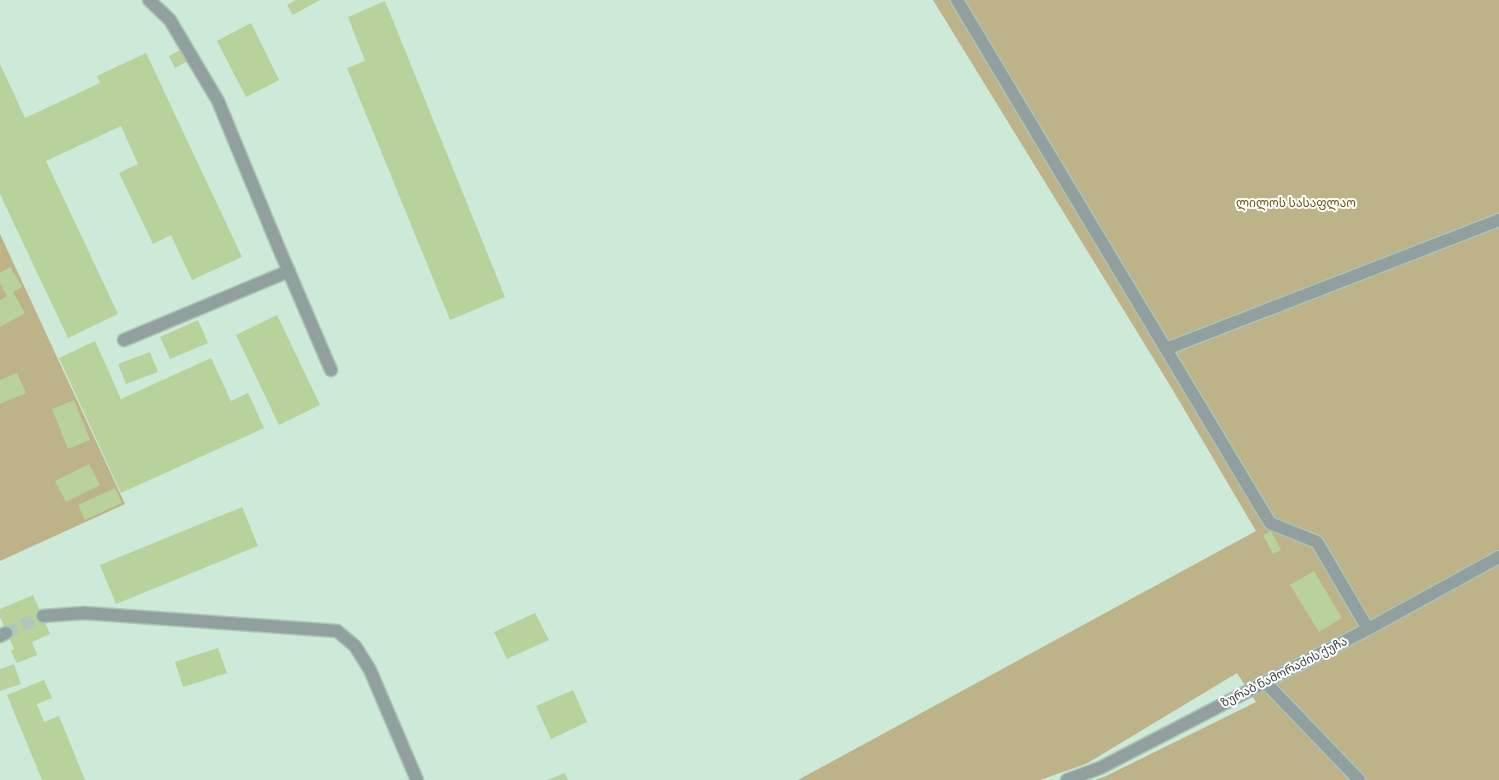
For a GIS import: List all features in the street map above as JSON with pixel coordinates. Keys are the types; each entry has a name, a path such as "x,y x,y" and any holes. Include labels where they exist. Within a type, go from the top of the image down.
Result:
{"street":[{"path":"150,0 170,20 218,101 331,370"},
{"path":"957,0 1270,523 1317,542 1368,629"},
{"path":"1166,349 1499,220"},
{"path":"124,340 289,271"},
{"name":"ზურაბ ნამორაძის ქუჩა","path":"1067,780 1100,768 1368,629 1499,558"},
{"path":"43,616 84,613 337,631 355,646 370,670 417,780"},
{"path":"1265,682 1359,780"}],"green space":[{"name":"ლილოს სასაფლაო","path":"933,0 1499,0 1499,780 1095,780 1256,702 1237,673 1086,764 1040,780 798,780 1256,531 1171,387"},
{"path":"0,234 125,504 0,561"}],"building":[{"path":"296,0 320,0 293,15 287,5"},
{"path":"385,1 505,297 450,320 347,68 365,61 348,17"},
{"path":"251,23 279,80 246,97 217,41"},
{"path":"182,49 188,61 175,68 169,56"},
{"path":"146,53 242,257 192,280 171,235 153,244 119,173 138,164 121,126 46,161 118,314 68,338 0,194 0,64 25,118 100,83 97,76"},
{"path":"10,267 22,287 13,292 25,313 0,327 0,300 7,296 0,283 0,273"},
{"path":"277,315 320,405 279,425 236,335"},
{"path":"198,320 208,343 170,359 160,337"},
{"path":"95,341 121,399 211,358 231,401 248,393 264,428 121,493 59,358"},
{"path":"150,352 158,372 126,384 118,364"},
{"path":"17,373 26,393 0,404 0,380"},
{"path":"74,400 90,440 68,449 52,409"},
{"path":"89,464 100,485 66,502 55,481"},
{"path":"115,488 122,503 85,520 78,505"},
{"path":"242,507 258,546 116,604 100,565"},
{"path":"1271,531 1281,550 1273,554 1263,535"},
{"path":"1314,571 1342,618 1319,632 1290,585"},
{"path":"33,595 50,634 32,642 37,655 17,663 11,651 14,649 0,617 0,609"},
{"path":"535,613 549,640 507,659 494,632"},
{"path":"218,648 227,673 183,687 175,662"},
{"path":"14,664 21,684 0,691 0,669"},
{"path":"44,680 52,698 37,704 44,722 59,716 85,780 42,780 7,695"},
{"path":"573,690 587,722 551,739 536,706"},
{"path":"565,773 568,780 547,780"}],"tunnel":[{"path":"6,633 43,616"}]}
